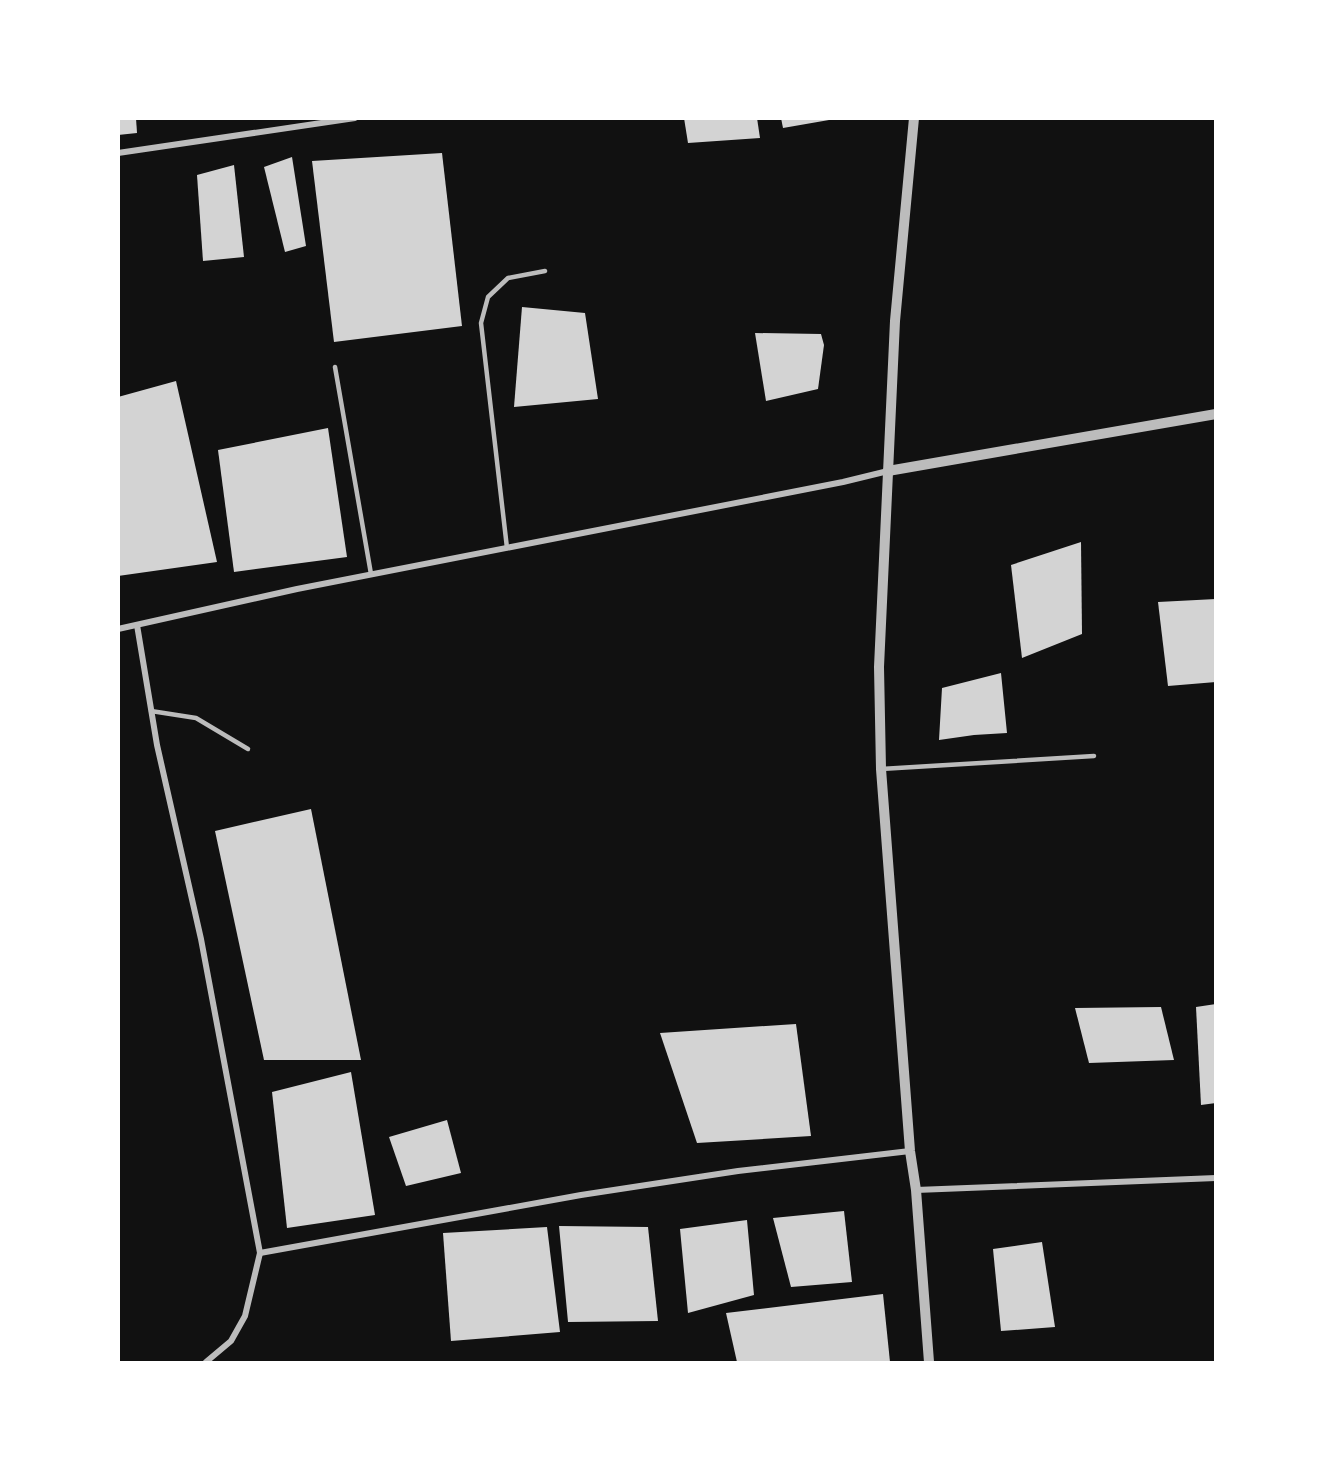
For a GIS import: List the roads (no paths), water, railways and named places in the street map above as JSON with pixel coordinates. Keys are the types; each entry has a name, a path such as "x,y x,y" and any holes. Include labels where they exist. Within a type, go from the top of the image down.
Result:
{"street":[{"path":"118,153 355,118"},
{"path":"914,118 895,321 879,667 881,769 910,1151 916,1190 929,1362"},
{"path":"118,629 371,574 843,482 888,471 1215,414"},
{"path":"137,625 151,711 201,939 260,1253 245,1316 231,1341 206,1362"},
{"path":"260,1253 581,1195 738,1171 910,1151"},
{"path":"916,1190 1215,1178"}],"lane":[{"path":"507,548 481,323 488,297 508,278 544,272"},
{"path":"335,367 371,574"},
{"path":"151,711 196,718 248,749"},
{"path":"881,769 1094,756"}]}
